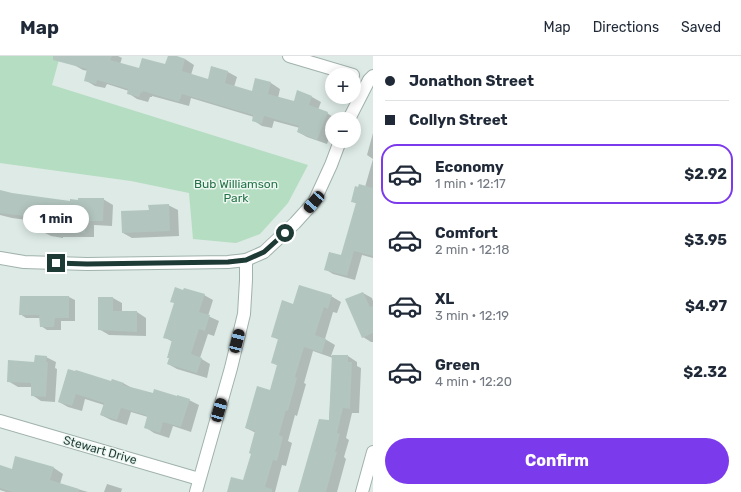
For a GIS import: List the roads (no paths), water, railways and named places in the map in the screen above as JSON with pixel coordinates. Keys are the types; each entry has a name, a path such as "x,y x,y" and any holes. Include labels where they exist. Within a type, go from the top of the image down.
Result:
{"street":[{"path":"289,56 330,68"},
{"path":"353,112 372,79 361,77"},
{"path":"0,258 24,262 87,264 220,262 246,260 264,252 295,223 314,202 332,164 338,148"},
{"path":"196,492 244,314 246,260"},
{"name":"Stewart Drive","path":"0,421 199,479"},
{"path":"362,492 373,452"}],"park label":[{"name":"Bub Williamson Park","path":"236,191"}]}
